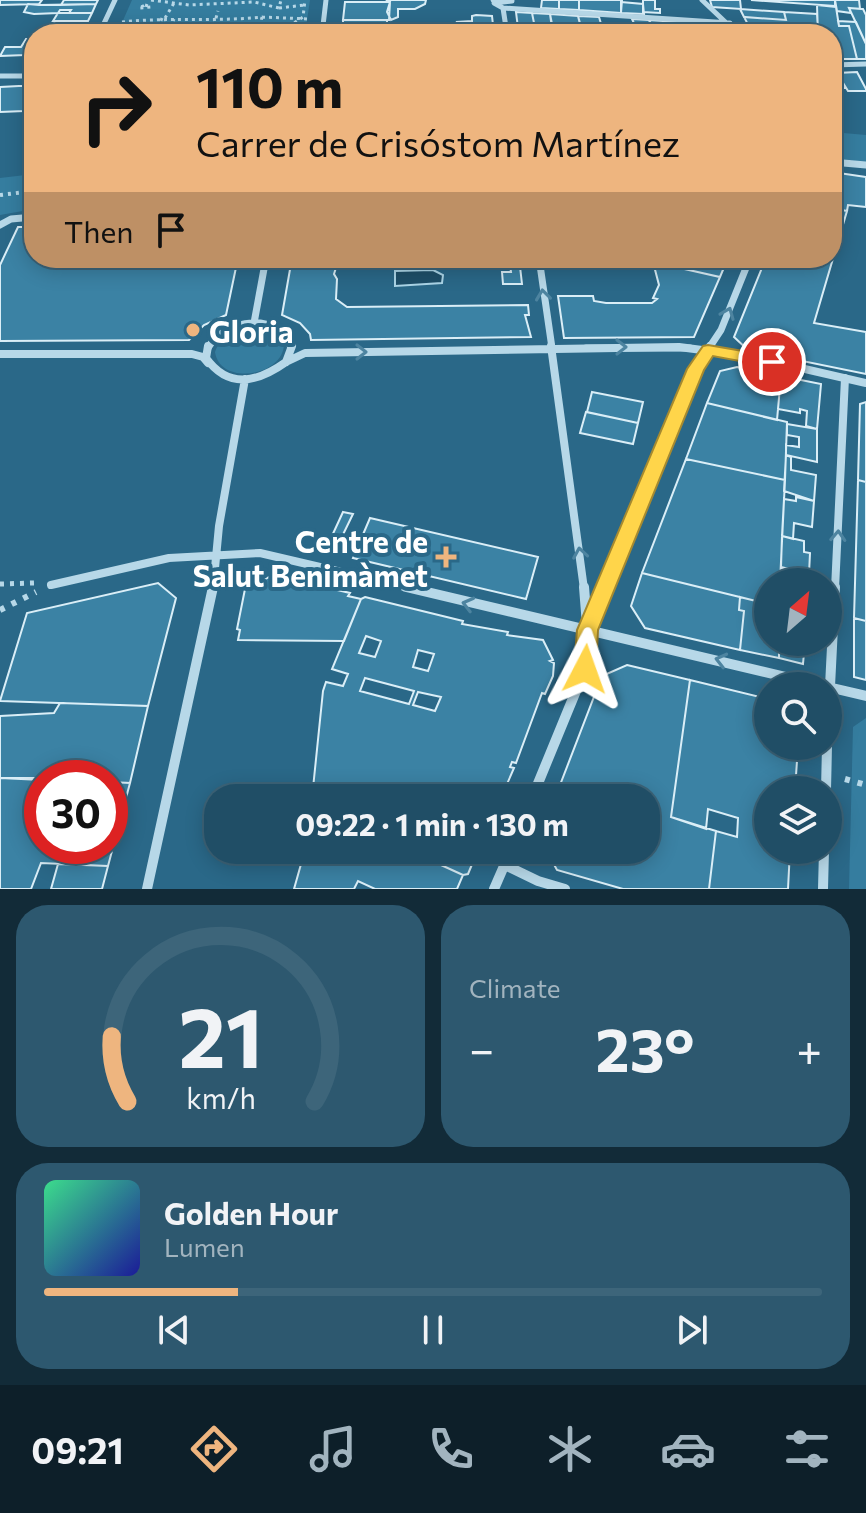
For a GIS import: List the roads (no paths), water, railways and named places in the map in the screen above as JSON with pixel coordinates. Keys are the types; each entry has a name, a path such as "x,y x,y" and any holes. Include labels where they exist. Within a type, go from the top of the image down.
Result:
{"street":[{"path":"104,24 115,0"},
{"path":"323,24 326,0"},
{"path":"493,0 512,1 494,3 503,8 730,23"},
{"path":"702,0 708,9 730,23"},
{"path":"503,8 505,24"},
{"path":"842,65 866,64"},
{"path":"0,76 24,76"},
{"path":"842,163 866,165"},
{"path":"0,225 11,219 24,218"},
{"path":"254,323 264,268"},
{"path":"538,784 585,669 588,630 583,573 540,268"},
{"path":"588,630 696,369 721,330 746,268"},
{"path":"208,363 207,348 219,334 254,323 276,328 288,336 292,347 286,362"},
{"path":"0,354 192,354 203,357 222,375 245,379 268,374 305,353 679,347 708,350 866,383"},
{"path":"828,672 845,378"},
{"path":"147,889 212,597 219,526 245,379"},
{"path":"51,585 169,558 260,553 764,672"},
{"path":"842,690 866,696"},
{"path":"823,889 824,864"},
{"path":"494,889 505,865 538,881 565,889"}],"place":[{"name":"Gloria","path":"193,330"},
{"name":"Centre de Salut Benimàmet","path":"446,557"}]}
